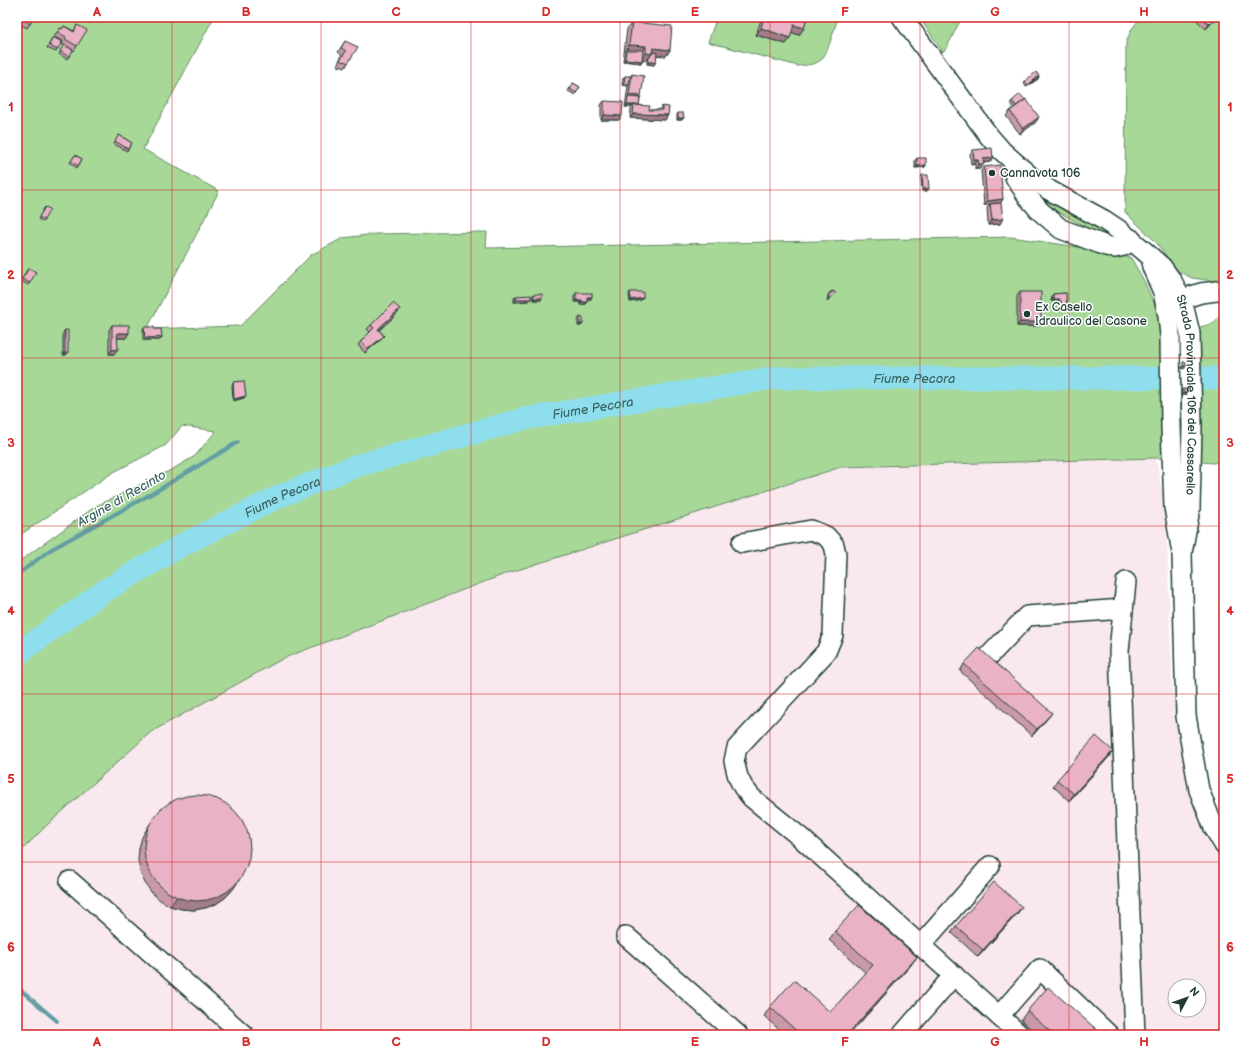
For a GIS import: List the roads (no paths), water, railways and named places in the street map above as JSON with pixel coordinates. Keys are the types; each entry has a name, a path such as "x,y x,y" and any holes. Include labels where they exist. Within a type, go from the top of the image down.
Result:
{"street":[{"name":"Strada Provinciale 106 del Cassarello","path":"902,17 990,136 1016,164 1049,190 1104,220 1137,244 1155,273 1163,292 1174,302 1190,333 1192,427 1190,508 1182,553"},
{"path":"1016,164 1014,171 1015,177 1028,197 1050,221 1061,229 1115,248 1137,244"},
{"path":"1174,302 1201,293 1224,290"},
{"name":"Strada Provinciale 106 del Cassarello","path":"1174,302 1170,335 1171,426 1174,507 1182,553 1186,716 1199,790 1214,828 1224,845"},
{"path":"742,543 811,530 826,536 834,545 836,554 833,635 826,652 737,748 734,761 738,777 752,798 800,837 1020,1035"},
{"path":"1126,582 1119,651 1135,1035"},
{"path":"989,656 1027,616 1123,609"},
{"path":"921,946 990,866"},
{"path":"70,880 244,1035"},
{"path":"626,936 738,1035"},
{"path":"999,1016 1040,969 1109,1035"},
{"path":"902,1035 954,975"}],"waterway":[{"name":"Fiume Pecora","path":"17,655 104,591 182,545 282,495 356,466 523,419 773,378 1224,378"},
{"name":"Argine di Recinto","path":"17,575 50,550 153,493 238,442"},
{"path":"17,987 57,1021"}],"place":[{"name":"Cannavota 106","path":"992,173"},
{"name":"Ex Casello Idraulico del Casone","path":"1027,314"}]}
